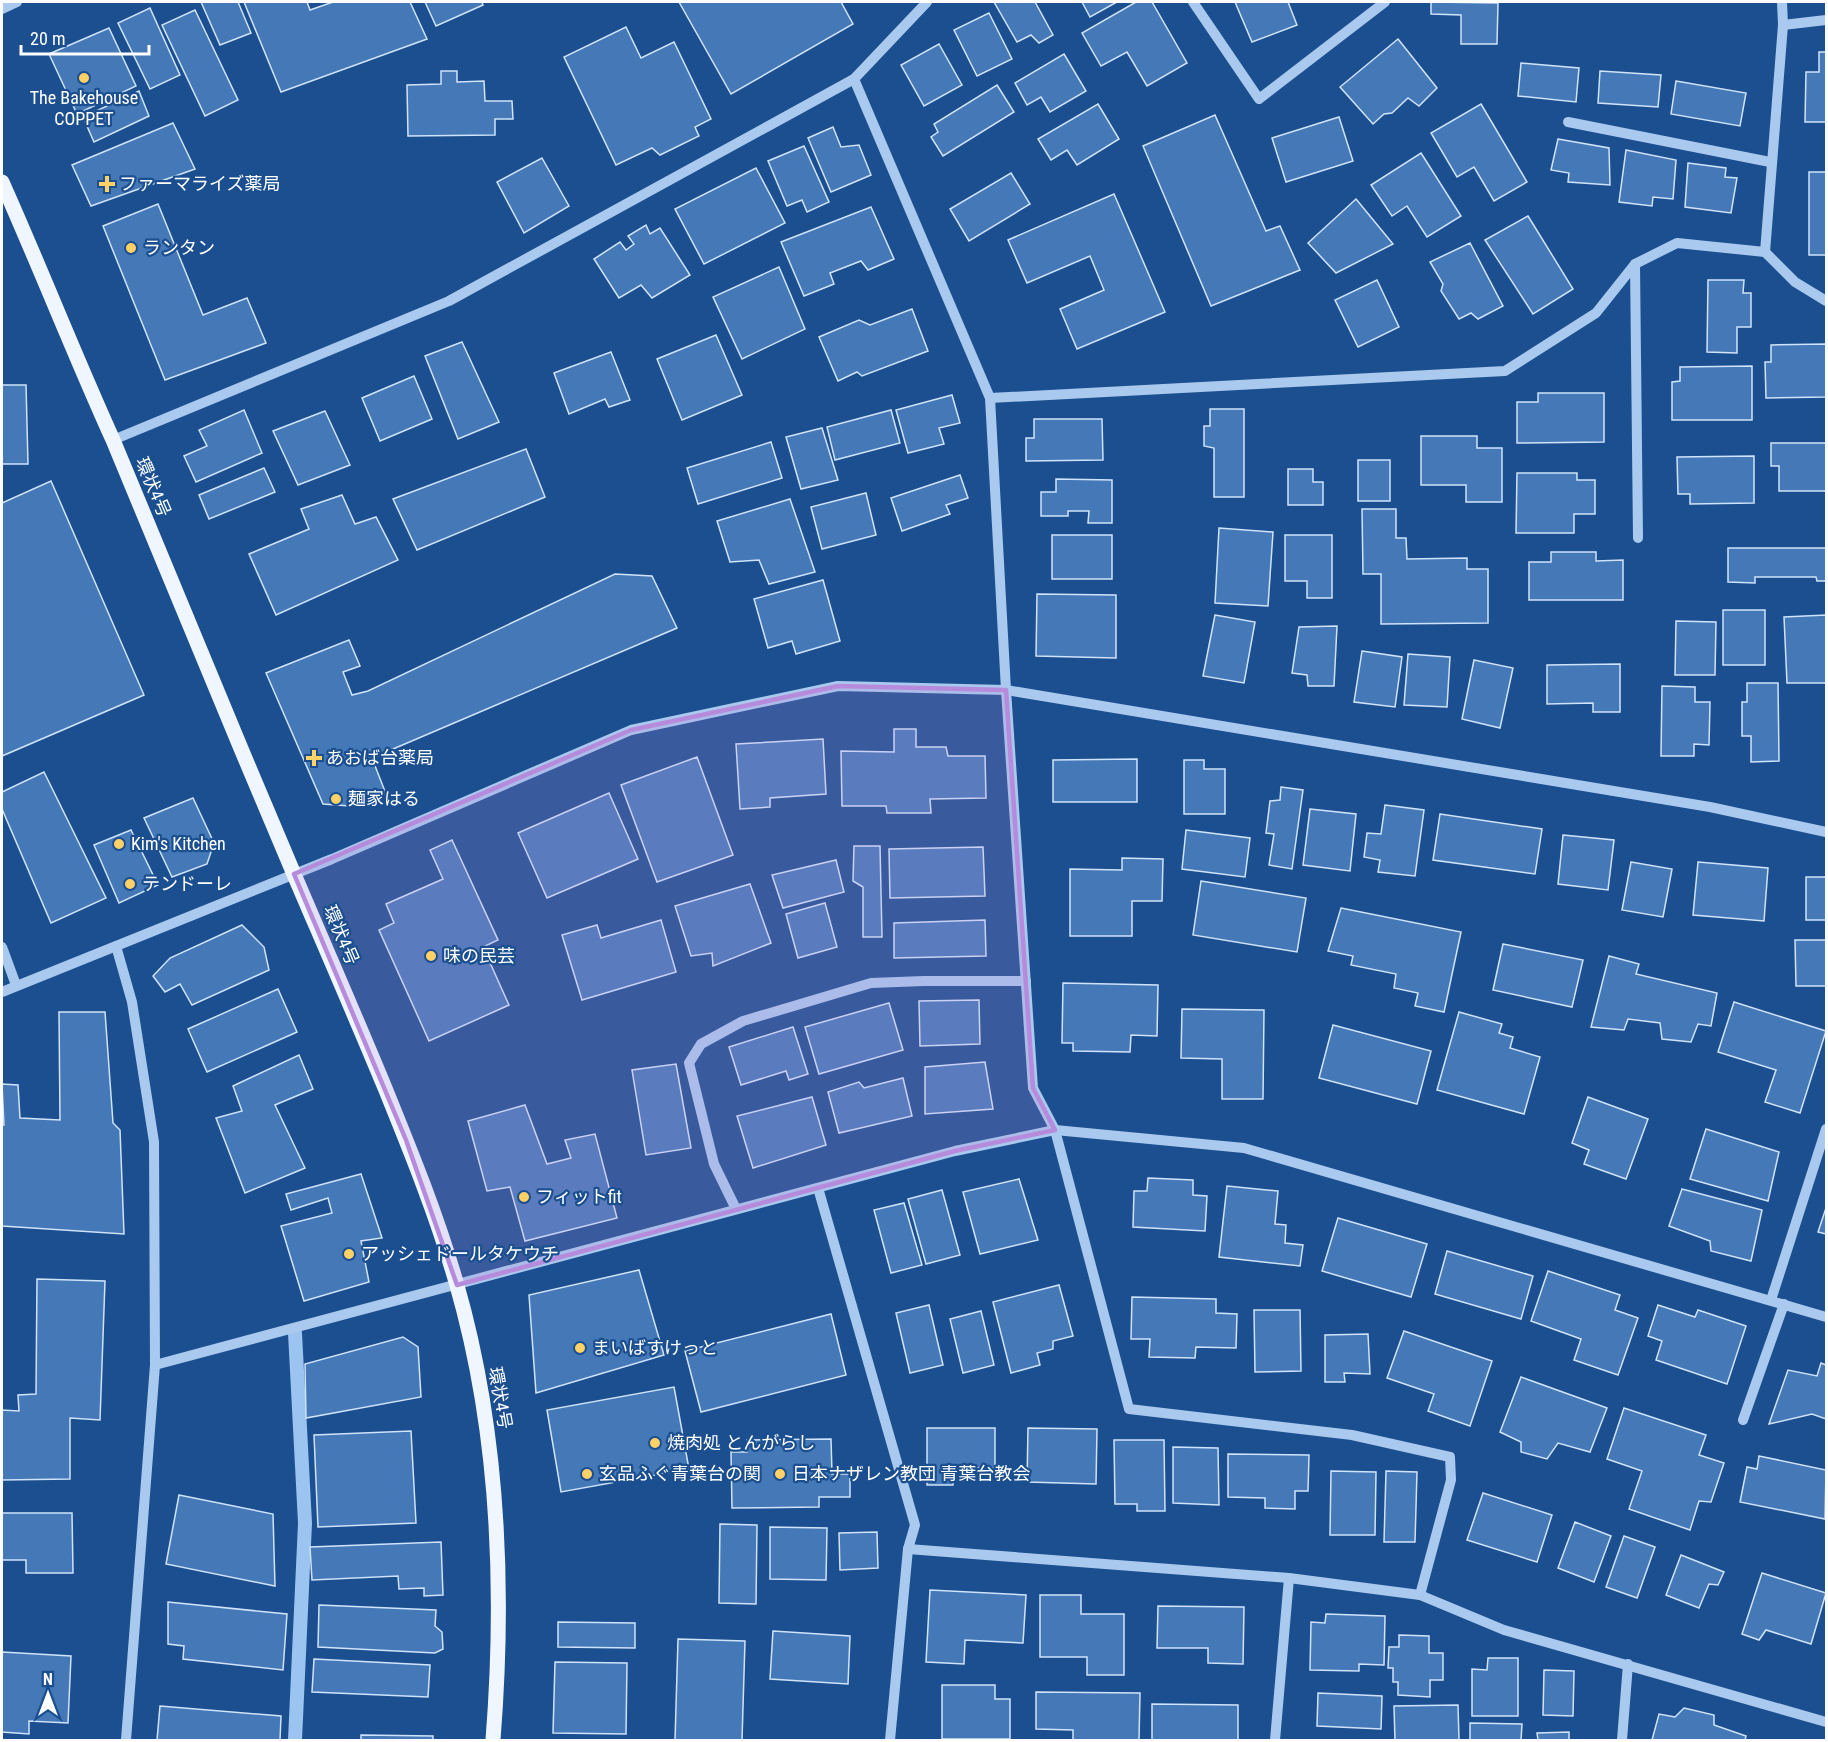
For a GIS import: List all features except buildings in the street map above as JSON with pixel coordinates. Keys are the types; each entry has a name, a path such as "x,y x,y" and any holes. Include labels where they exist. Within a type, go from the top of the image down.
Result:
{"main road":[{"name":"環状4号","path":"2,182 44,277 74,354 113,440 434,1212 457,1285 485,1420 496,1525 499,1616 493,1740"}],"street":[{"path":"2,9 17,2"},
{"path":"113,440 449,301 854,79 927,2"},
{"path":"1193,2 1259,99 1385,2"},
{"path":"1765,252 1770,162 1783,25 1782,2"},
{"path":"1783,25 1827,20"},
{"path":"854,79 990,398 1006,690 1033,1088 1055,1130 1129,1409 1352,1435 1450,1457 1451,1480 1420,1595"},
{"path":"1568,122 1770,162"},
{"path":"990,398 1505,371 1596,313 1635,264 1677,243 1765,252 1795,282 1827,301"},
{"path":"1635,264 1638,538"},
{"path":"2,992 294,874 631,730 838,686 1006,690 1710,807 1827,832"},
{"path":"116,946 132,1002 154,1142 155,1365 126,1740"},
{"path":"2,947 16,986"},
{"path":"736,1209 714,1164 688,1063 701,1044 743,1021 871,983 1026,981"},
{"path":"1771,1300 1827,1129"},
{"path":"155,1365 955,1151 1055,1130 1244,1148 1827,1317"},
{"path":"818,1188 915,1525 908,1549 890,1740"},
{"path":"1743,1420 1784,1304"},
{"path":"908,1549 1289,1578 1420,1595 1504,1630 1827,1722"},
{"path":"1275,1740 1289,1578"},
{"path":"1622,1740 1628,1664"}],"highlighted area":[{"path":"838,686 1006,690 1033,1088 1055,1130 955,1151 457,1285 406,1140 294,874 631,730"}],"waterway":[{"path":"295,1333 305,1523 295,1740"}],"place":[{"name":"The Bakehouse COPPET","path":"84,78"},
{"name":"ファーマライズ薬局","path":"107,184"},
{"name":"ランタン","path":"131,248"},
{"name":"あおば台薬局","path":"314,758"},
{"name":"麺家はる","path":"336,799"},
{"name":"Kim's Kitchen","path":"119,844"},
{"name":"テンドーレ","path":"130,884"},
{"name":"味の民芸","path":"431,956"},
{"name":"フィットfit","path":"524,1197"},
{"name":"アッシェドールタケウチ","path":"349,1254"},
{"name":"まいばすけっと","path":"580,1348"},
{"name":"焼肉処 とんがらし","path":"655,1443"},
{"name":"玄品ふぐ青葉台の関","path":"587,1474"},
{"name":"日本ナザレン教団 青葉台教会","path":"780,1474"}]}
